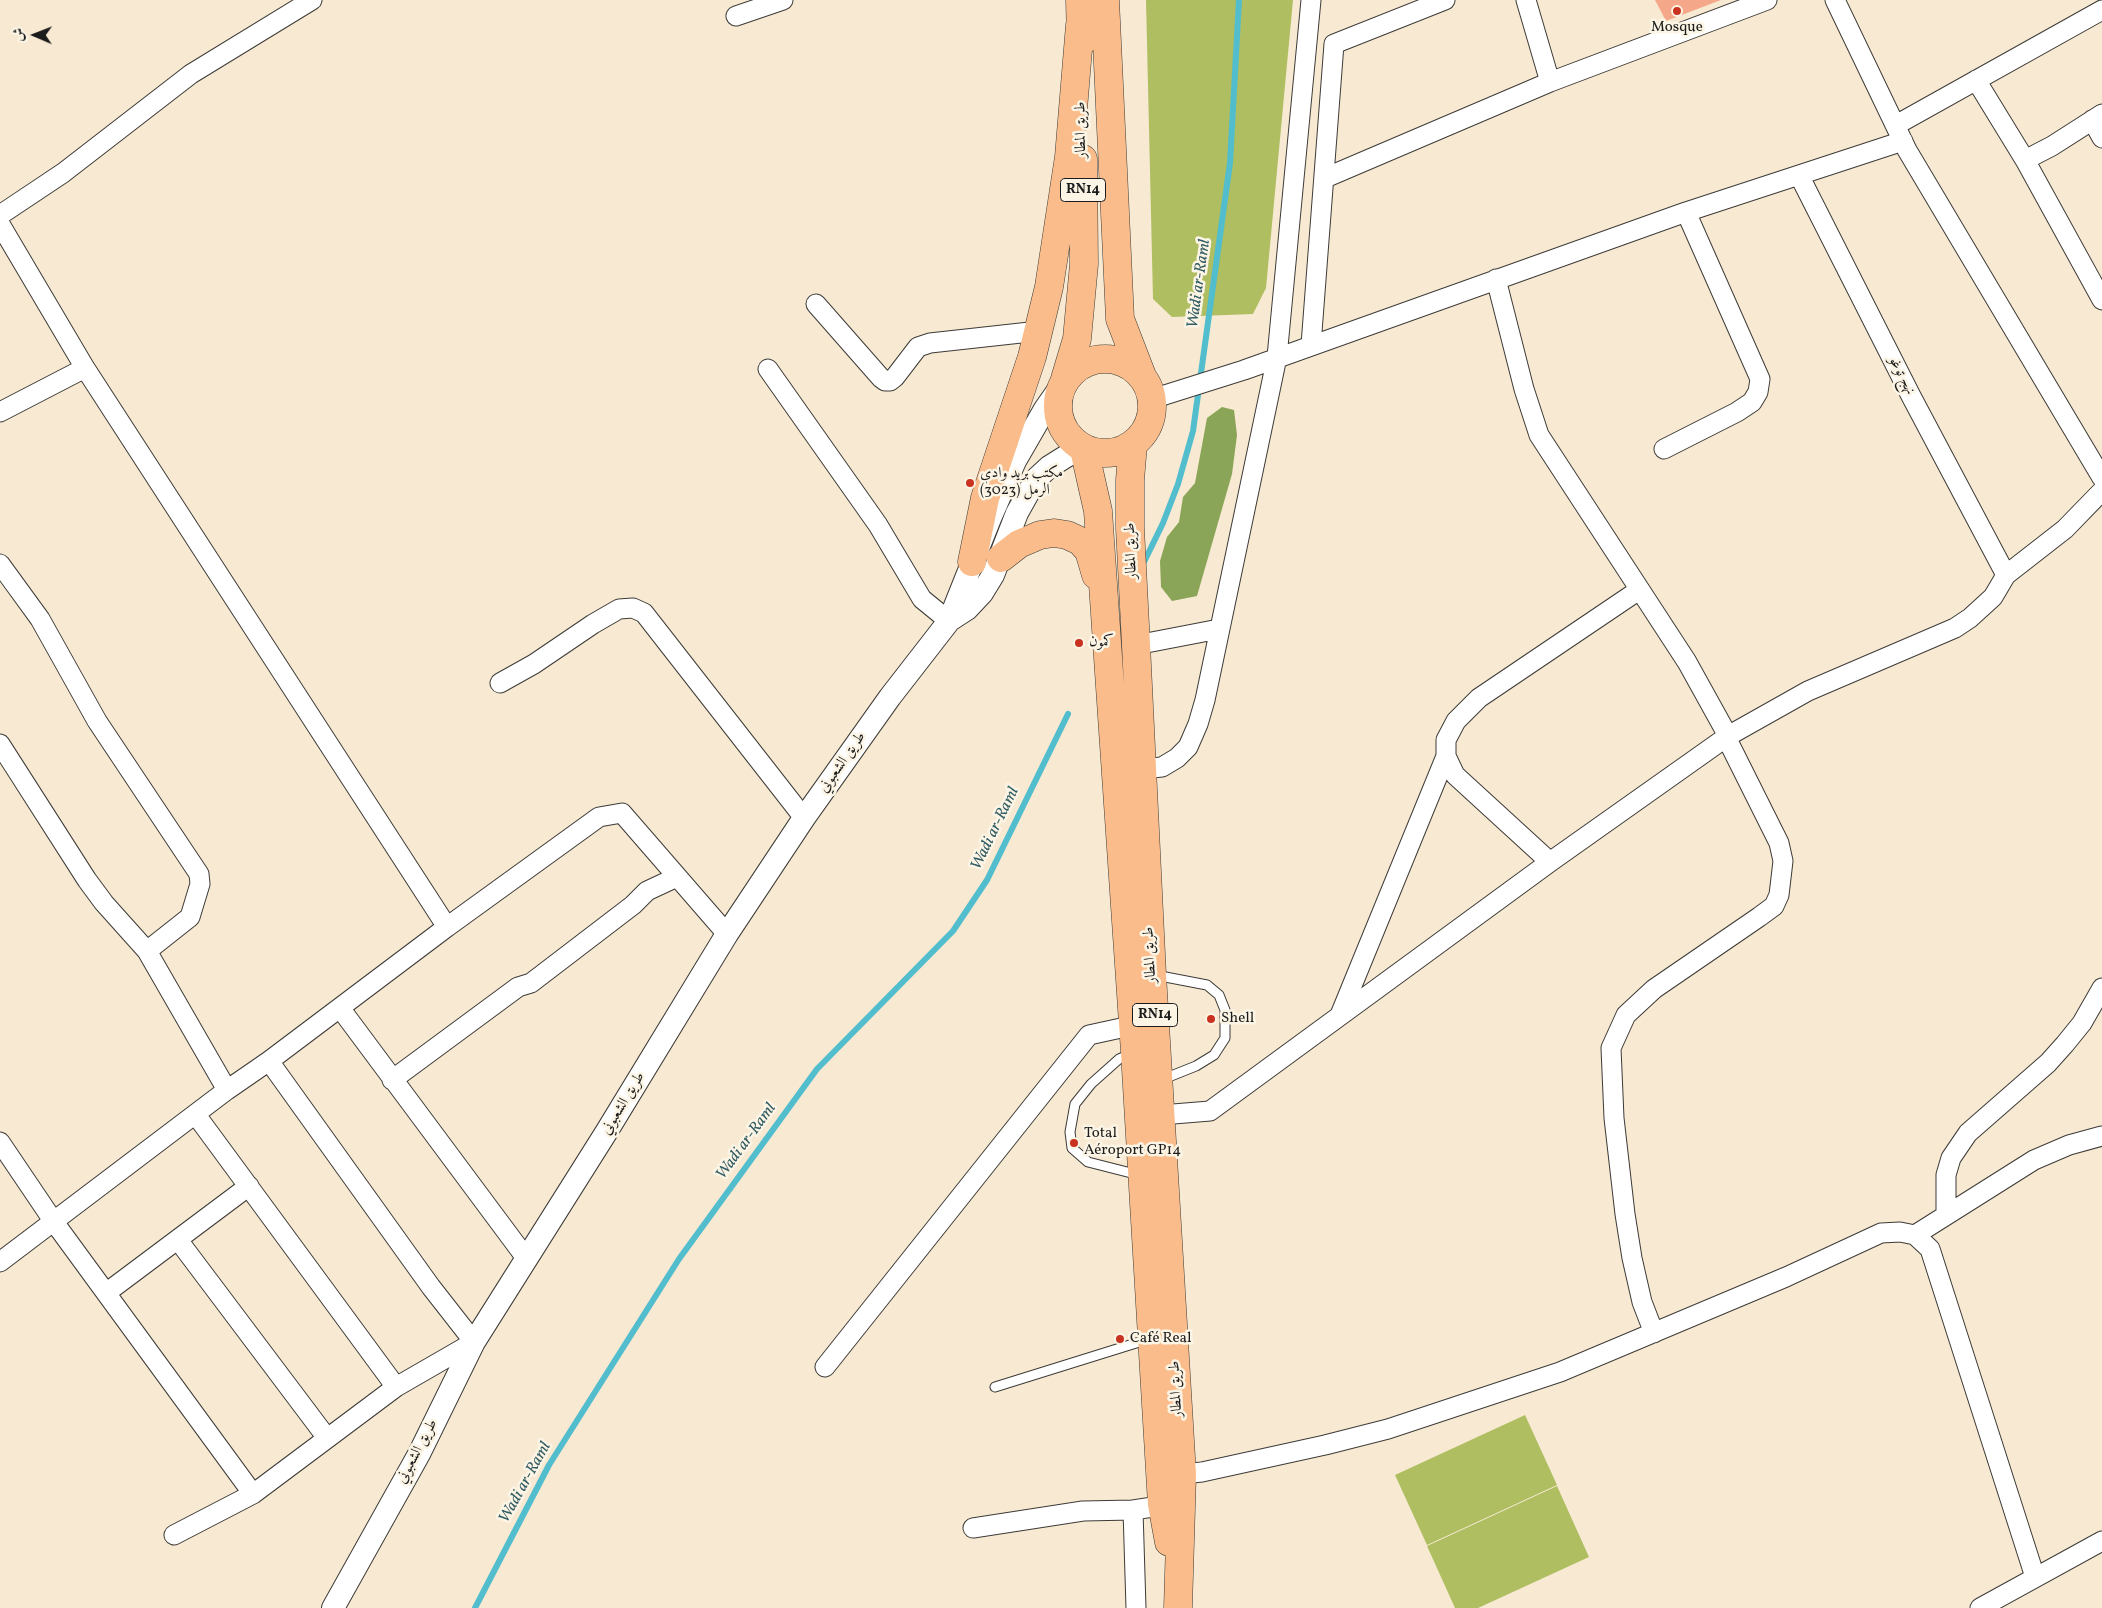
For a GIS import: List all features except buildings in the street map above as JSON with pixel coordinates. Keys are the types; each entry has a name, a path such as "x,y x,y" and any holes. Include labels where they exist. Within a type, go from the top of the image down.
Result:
{"main road":[{"name":"طريق المطار","path":"1105,0 1120,319 1147,387"},
{"name":"طريق المطار","path":"1063,382 1077,339 1084,264 1080,13"},
{"path":"972,562 985,498 1039,331 1061,222 1076,91 1080,13"},
{"path":"1063,382 1075,368 1088,361 1103,358 1117,360 1131,366 1147,387"},
{"name":"RN14","path":"1063,382 1057,403 1059,420 1067,436 1082,448 1096,453 1109,454 1133,444 1149,424 1152,412 1147,387"},
{"name":"طريق المطار","path":"1133,444 1130,480 1130,528 1152,975 1144,1023 1135,1052 1152,1338 1172,1504 1178,1597"},
{"name":"طريق المطار","path":"1082,448 1098,511 1103,599 1144,1023 1158,1081 1161,1115 1182,1474 1172,1504"},
{"path":"1001,558 1019,544 1040,535 1054,533 1067,535 1080,542 1089,551 1103,599"}],"street":[{"path":"0,215 63,173 191,74 312,0"},
{"path":"736,16 783,0"},
{"path":"1142,769 1162,767 1177,758 1188,747 1198,724 1205,700 1277,357 1311,0"},
{"path":"1307,41 1334,44 1446,0"},
{"path":"1526,0 1550,82"},
{"path":"1325,178 1550,82 1767,0"},
{"path":"1836,0 1899,133 2102,478"},
{"path":"1147,387 1244,370 1686,212 1799,175 1899,133 1976,80 2102,10"},
{"path":"1310,345 1325,178 1334,44"},
{"path":"1976,80 2025,160 2102,300"},
{"path":"2025,160 2052,146 2097,117 2102,138"},
{"name":"نهج توغو","path":"1799,175 1911,396 2006,575"},
{"path":"1664,448 1737,412 1752,402 1758,392 1760,379 1686,212"},
{"path":"0,224 84,368 447,927"},
{"path":"1496,279 1524,389 1539,435 1638,590 1687,662 1727,736 1779,843 1783,861 1779,894 1774,906 1654,989 1626,1015 1611,1048 1614,1118 1625,1214 1642,1302 1654,1333"},
{"path":"816,304 885,381 895,377 918,348 930,343 1039,331"},
{"path":"0,412 84,368"},
{"path":"768,369 878,525 922,599 949,621"},
{"name":"طريق الشعبوني","path":"333,1608 419,1454 474,1342 607,1132 727,934 804,818 890,697 949,621 972,562 1016,461 1045,409 1063,382"},
{"name":"طريق الشعبوني","path":"949,621 967,609 982,593 1001,558 1017,513 1036,479 1049,467 1082,448"},
{"path":"1161,1115 1210,1111 1550,862 1727,736 1808,691 1954,628 1981,609 1992,597 2006,575 2065,529 2102,491"},
{"path":"0,564 40,619 98,721 199,874 200,884 190,917 147,952"},
{"path":"1340,1016 1446,756 1446,740 1456,722 1479,698 1638,590"},
{"path":"500,683 534,664 593,624 619,609 633,608 644,613 804,818"},
{"path":"1136,644 1219,629"},
{"path":"0,744 87,880 147,952 227,1090"},
{"path":"1446,756 1456,775 1550,862"},
{"path":"0,1262 227,1090 269,1061 447,927 598,817 622,813 727,934"},
{"path":"392,1080 518,988 531,983 633,906 647,891 677,877"},
{"path":"1946,1214 1946,1175 1951,1158 1968,1132 2048,1063 2082,1023 2102,988"},
{"path":"340,1008 526,1258"},
{"path":"825,1367 1089,1035 1144,1023"},
{"path":"174,1535 253,1494 396,1387 474,1342 431,1287 269,1061"},
{"path":"196,1114 396,1387"},
{"path":"1916,1235 1946,1214 2034,1160 2070,1145 2102,1136"},
{"path":"0,1142 54,1222 253,1494"},
{"path":"106,1293 249,1186"},
{"path":"1182,1474 1202,1472 1388,1429 1560,1372 1786,1277 1882,1233 1900,1232 1916,1235 1930,1249 2035,1577"},
{"path":"178,1240 327,1438"},
{"path":"972,1528 1083,1511 1133,1510 1172,1504"},
{"path":"1133,1510 1136,1608"},
{"path":"1980,1608 2102,1541"}],"lane":[{"path":"1152,975 1207,985 1219,995 1225,1010 1225,1038 1214,1055 1196,1066 1158,1081"},
{"path":"1135,1052 1119,1059 1091,1084 1075,1104 1070,1132 1072,1148 1088,1162 1142,1176"},
{"path":"995,1387 1152,1338"}],"green space":[{"path":"1146,0 1293,0 1266,288 1253,314 1172,317 1153,299"},
{"path":"1222,407 1234,410 1237,435 1232,474 1197,596 1172,601 1161,587 1160,561 1167,537 1179,522 1183,497 1195,483 1207,418"},
{"path":"1525,1415 1557,1485 1427,1545 1395,1475"},
{"path":"1557,1486 1589,1557 1478,1608 1455,1608 1427,1546"}],"waterway":[{"name":"Wadi ar-Raml","path":"1144,562 1163,523 1178,484 1193,431 1230,163 1239,0"},
{"name":"Wadi ar-Raml","path":"475,1608 549,1465 679,1259 817,1069 953,931 987,880 1068,714"}],"place":[{"name":"Mosque","path":"1677,11"},
{"name":"مكتب بريد وادي الرمل (3023)","path":"970,483"},
{"name":"كمون","path":"1079,643"},
{"name":"Shell","path":"1211,1019"},
{"name":"Total Aéroport GP14","path":"1074,1143"},
{"name":"Café Real","path":"1120,1339"}]}
